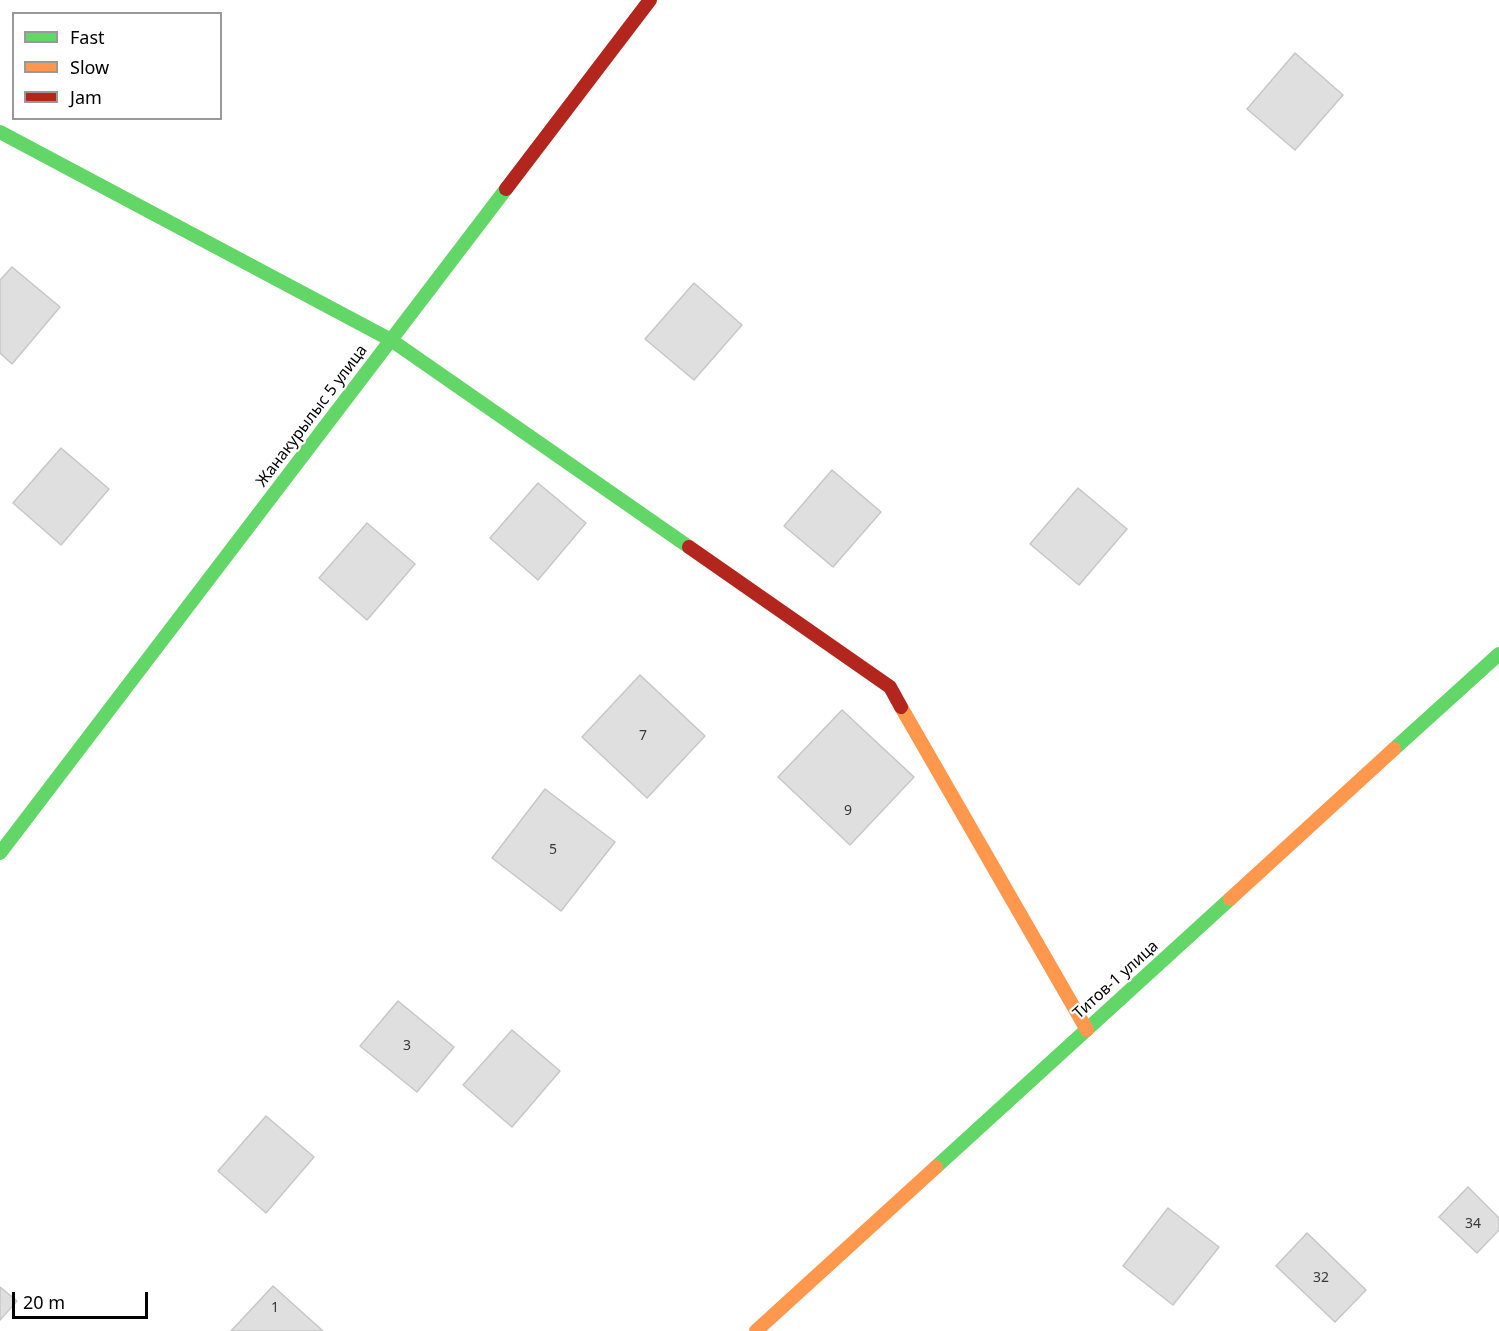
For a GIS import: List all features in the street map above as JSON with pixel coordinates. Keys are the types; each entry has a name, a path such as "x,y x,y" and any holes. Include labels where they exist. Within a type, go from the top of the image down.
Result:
{"street":[{"name":"Жанакурылыс 5 улица","path":"0,853 650,0"},
{"path":"0,132 391,340 890,687 1087,1030"},
{"name":"Титов-1 улица","path":"756,1331 1499,654"}],"building":[{"path":"1295,53 1343,95 1295,150 1247,109"},
{"path":"12,267 60,307 12,364 0,353 0,280"},
{"path":"694,283 742,325 694,380 645,339"},
{"path":"61,448 109,489 61,545 13,503"},
{"path":"832,470 881,512 833,567 784,526"},
{"path":"538,483 586,523 538,580 490,538"},
{"path":"1078,488 1127,529 1079,585 1030,544"},
{"path":"367,523 415,564 367,620 319,578"},
{"path":"640,675 705,736 647,798 582,737"},
{"path":"842,710 914,777 850,845 778,777"},
{"path":"545,789 615,842 561,911 492,858"},
{"path":"398,1001 454,1047 417,1092 360,1046"},
{"path":"512,1030 560,1071 512,1127 463,1085"},
{"path":"266,1116 314,1157 266,1213 218,1171"},
{"path":"1468,1187 1499,1218 1499,1230 1477,1253 1439,1217"},
{"path":"1168,1208 1219,1247 1173,1305 1123,1266"},
{"path":"1307,1233 1366,1290 1335,1322 1276,1266"},
{"path":"273,1286 323,1331 231,1331"},
{"path":"0,1287 17,1301 0,1320"}],"traffic: fast":[{"path":"0,132 391,340 689,547"},
{"path":"0,853 506,189"},
{"path":"1394,749 1499,654"},
{"path":"936,1167 1230,899"}],"traffic: slow":[{"path":"901,707 1087,1030"},
{"path":"1230,899 1394,749"},
{"path":"756,1331 936,1167"}],"traffic: jam":[{"path":"506,189 650,0"},
{"path":"689,547 890,687 901,707"}]}
